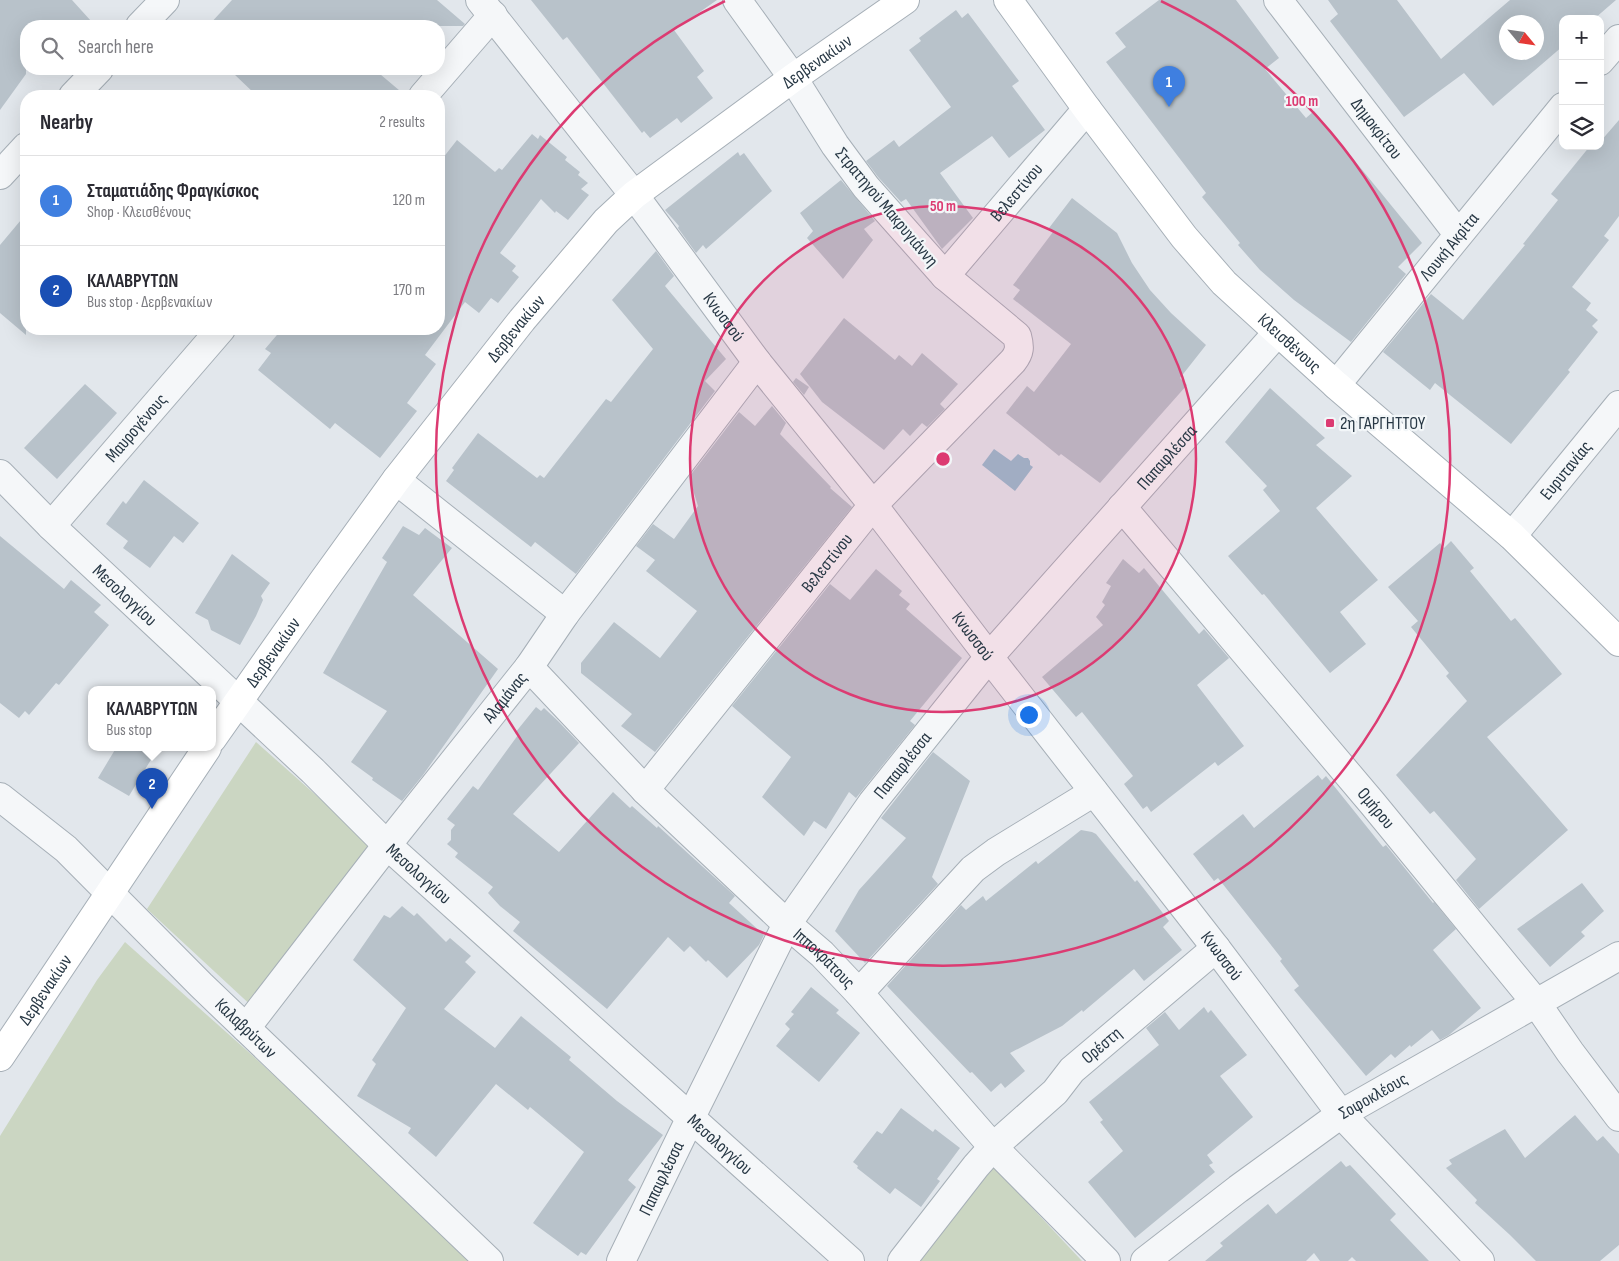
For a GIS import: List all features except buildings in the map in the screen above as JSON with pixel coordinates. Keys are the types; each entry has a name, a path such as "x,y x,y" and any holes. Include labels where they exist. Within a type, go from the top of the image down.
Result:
{"street":[{"path":"146,20 165,0"},
{"name":"Στρατηγού Μακρυγιάννη","path":"737,0 792,78 835,145 866,187 945,276 1018,336 1020,347"},
{"name":"Δερβενακίων","path":"216,733 396,480 522,320 606,221 634,195 792,78 905,0"},
{"name":"Κλεισθένους","path":"1008,0 1087,109 1184,237 1224,283 1336,385 1512,536 1619,642"},
{"name":"Δημοκρίτου","path":"1278,0 1458,234"},
{"path":"445,65 487,8"},
{"name":"Κνωσσού","path":"487,8 634,195 757,362 873,505 1216,948 1341,1114 1480,1261"},
{"path":"1601,60 1619,38"},
{"path":"79,90 93,75"},
{"path":"426,90 438,75"},
{"name":"Βελεστίνου","path":"945,276 1087,109"},
{"name":"Λουκή Ακρίτα","path":"1336,385 1559,112"},
{"path":"0,175 20,153"},
{"name":"Παπαφλέσσα","path":"622,1261 690,1118 787,924 872,803 989,657 1278,333"},
{"name":"Μαυρογένους","path":"51,526 216,335"},
{"name":"Βελεστίνου","path":"645,790 873,505 1012,361 1018,354 1020,347"},
{"name":"Αλαμάνας","path":"246,1028 386,845 529,667 565,614 757,362"},
{"name":"Ευρυτανίας","path":"1512,536 1619,404"},
{"name":"Μεσολογγίου","path":"0,474 51,526 314,772 386,845 850,1261"},
{"path":"396,480 565,614"},
{"name":"Ομήρου","path":"1122,507 1373,804 1537,1004 1619,1117"},
{"name":"Ιπποκράτους","path":"529,667 645,790 787,924 822,954 859,993 993,1147 1106,1261"},
{"name":"Δερβενακίων","path":"0,1058 204,751"},
{"path":"859,993 973,869 996,852 1094,792"},
{"name":"Καλαβρύτων","path":"0,797 66,849 246,1028 489,1261"},
{"name":"Ορέστη","path":"902,1261 993,1147 1055,1092 1072,1070 1216,948"},
{"name":"Σοφοκλέους","path":"1145,1261 1238,1189 1341,1114 1619,956"}],"green space":[{"path":"256,742 379,851 256,1010 147,909"},
{"path":"125,942 253,1056 476,1261 0,1261 0,1136 97,980"},
{"path":"993,1166 1082,1261 917,1261"}],"water":[{"path":"994,449 1011,461 1018,454 1028,458 1030,465 1033,467 1015,491 982,465"}],"place":[{"name":"Σταματιάδης Φραγκίσκος","path":"1169,107"},
{"name":"2η ΓΑΡΓΗΤΤΟΥ","path":"1330,423"},
{"name":"ΚΑΛΑΒΡΥΤΩΝ","path":"152,809"}]}
